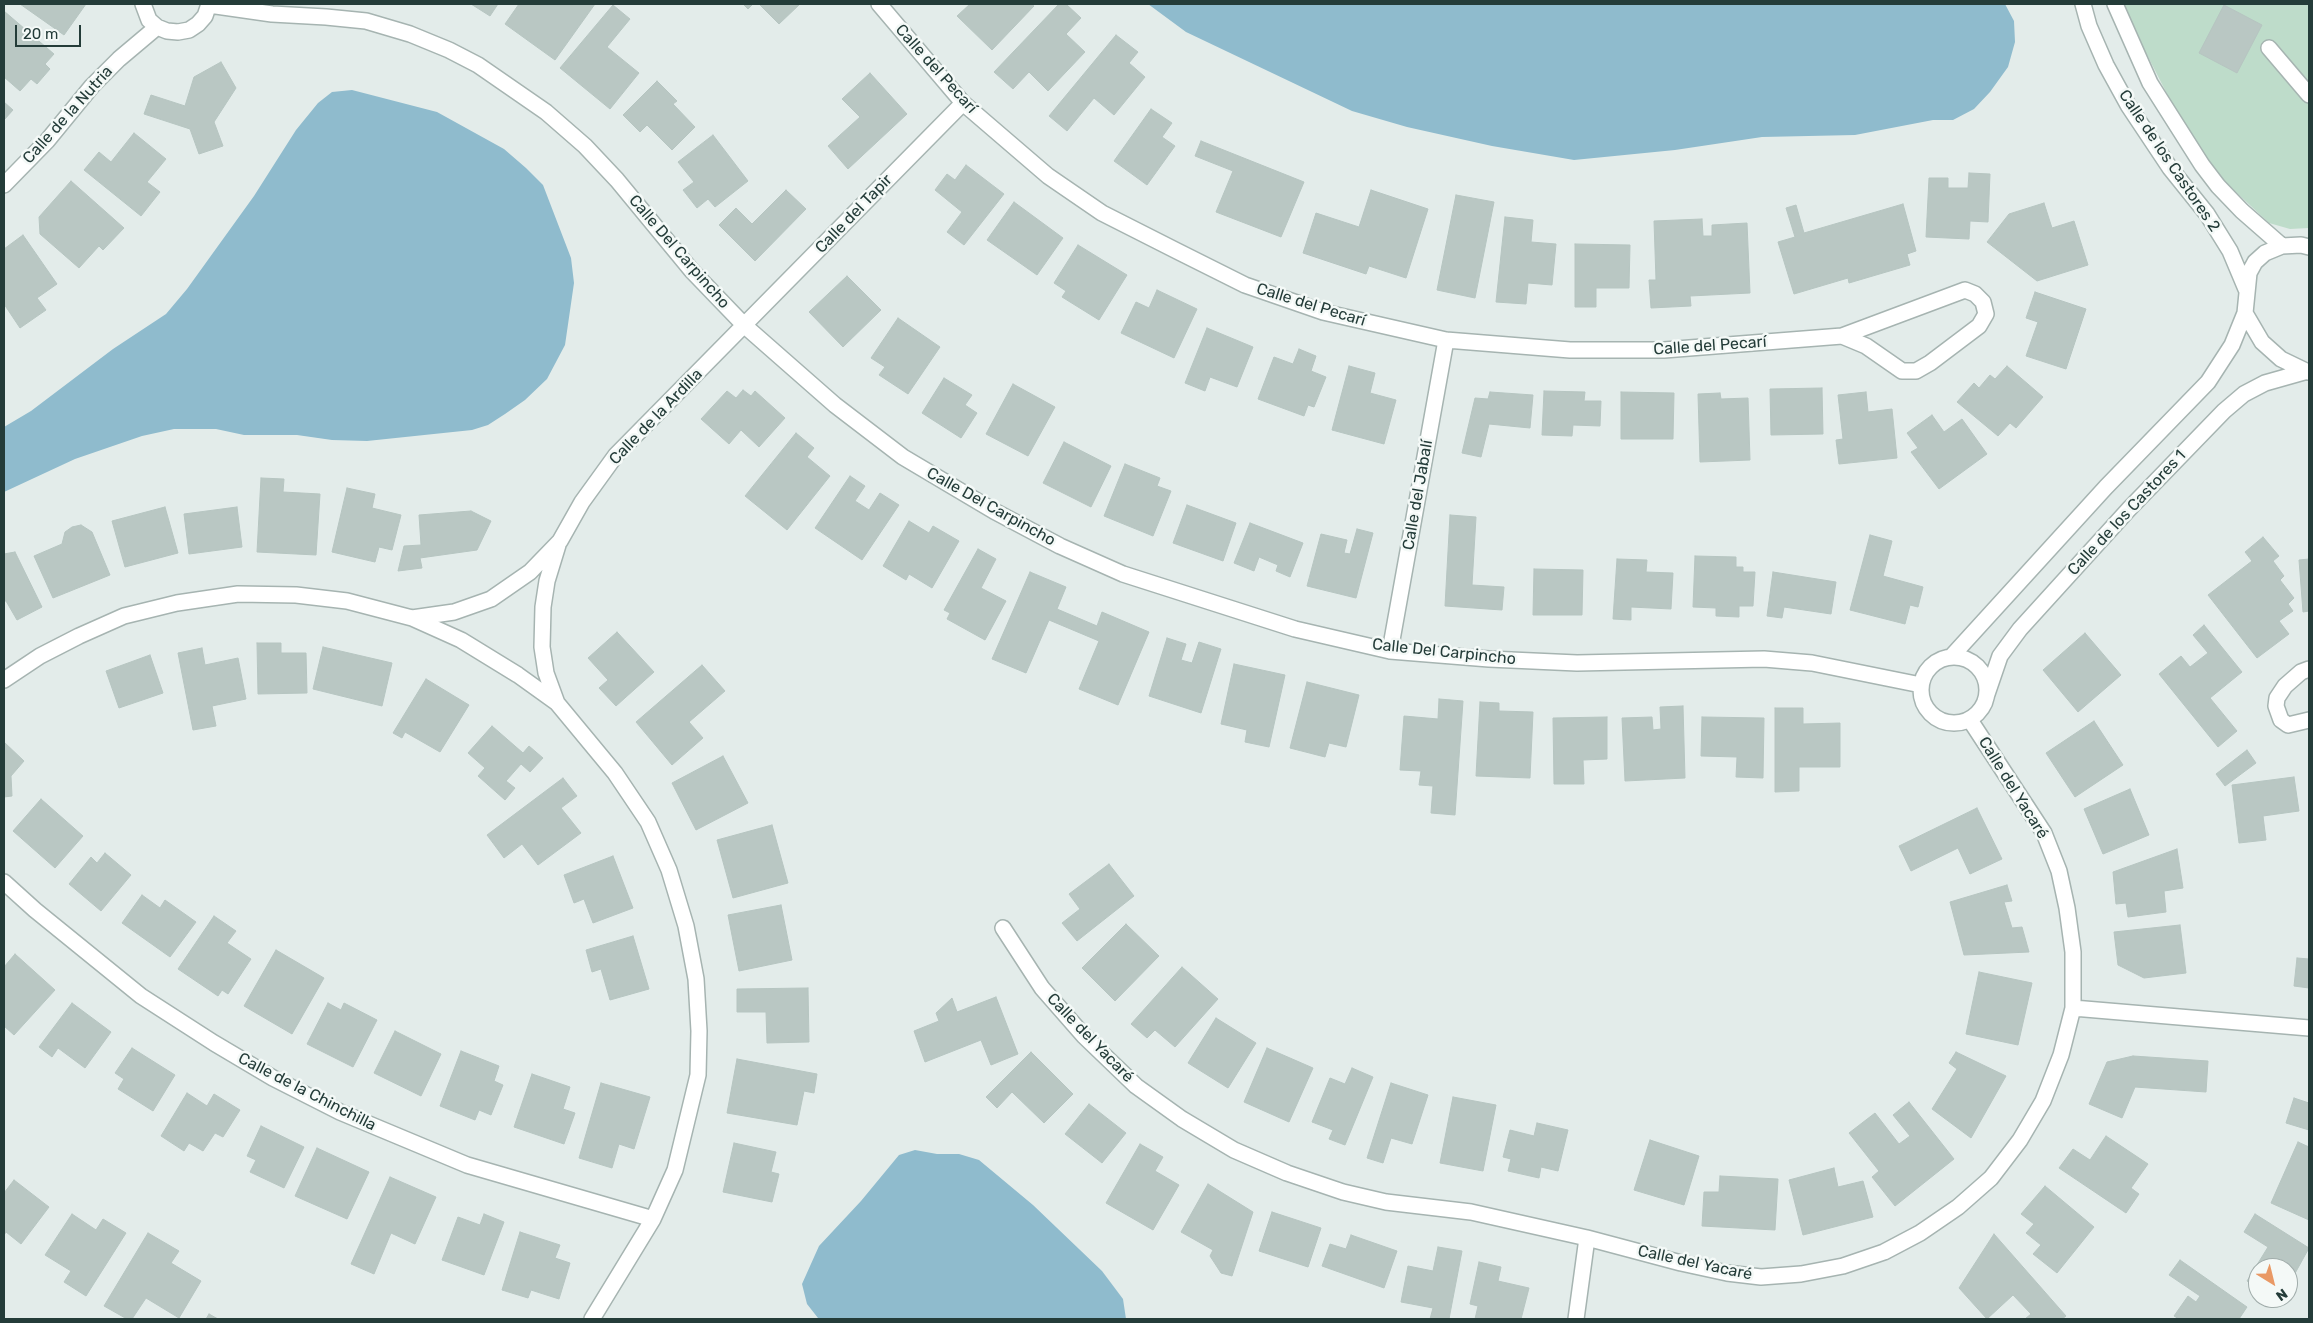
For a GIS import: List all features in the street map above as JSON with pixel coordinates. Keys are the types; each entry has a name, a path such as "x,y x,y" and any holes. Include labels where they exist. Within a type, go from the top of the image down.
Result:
{"street":[{"path":"143,4 149,20 157,27 172,32 189,30 198,24 205,16 209,5"},
{"name":"Calle del Pecarí","path":"879,4 963,103 1048,176 1102,213 1245,285 1323,312 1446,340 1570,350 1664,350 1842,336 1965,290 1975,294 1983,302 1986,314 1979,326 1930,363 1916,371 1902,371 1866,346 1842,336"},
{"name":"Calle de los Castores 2","path":"2083,4 2089,26 2128,105 2170,168 2207,214 2230,251 2246,289"},
{"name":"Calle de los Castores 2","path":"2115,4 2150,83 2202,165 2218,186 2242,211 2282,246"},
{"name":"Calle Del Carpincho","path":"209,5 272,14 366,21 410,34 450,50 478,65 546,112 585,146 617,180 692,271 745,326 835,405 904,457 994,511 1060,546 1123,574 1295,629 1390,650 1489,659 1577,663 1764,659 1812,663 1921,685"},
{"name":"Calle de la Nutria","path":"4,185 47,141 92,86 119,59 157,27"},
{"path":"2269,48 2309,95"},
{"name":"Calle del Tapir","path":"745,326 963,103"},
{"path":"2307,372 2281,359 2262,342 2245,313 2249,273 2255,262 2265,253 2282,246 2300,245 2309,247"},
{"name":"Calle de los Castores 1","path":"1951,657 2106,487 2208,382 2232,344 2245,313"},
{"name":"Calle de la Ardilla","path":"557,703 546,673 542,647 543,607 547,581 560,541 582,502 616,455 745,326"},
{"name":"Calle del Jabalí","path":"1390,650 1446,340"},
{"name":"Calle de los Castores 1","path":"1988,694 2000,656 2020,629 2129,509 2224,410 2244,394 2264,383 2307,372"},
{"name":"Calle de la Ardilla","path":"412,618 454,612 491,599 530,572 560,541"},
{"name":"Calle de la Ardilla","path":"4,680 40,656 124,616 177,603 238,594 296,594 347,601 412,618 461,640 518,674 557,703 615,773 648,822 669,870 686,926 696,979 699,1031 698,1075 675,1170 653,1219 592,1319"},
{"path":"1951,657 1961,657 1978,667 1986,680 1988,694 1982,709 1970,720 1955,723 1939,720 1924,706 1921,685 1931,666 1940,660 1951,657"},
{"path":"2309,669 2301,672 2285,686 2277,698 2276,706 2281,720 2288,725 2309,720"},
{"name":"Calle del Yacaré","path":"1003,928 1042,988 1084,1036 1136,1086 1182,1119 1234,1150 1287,1173 1343,1192 1386,1202 1471,1212 1587,1238 1727,1273 1761,1277 1801,1274 1842,1266 1884,1252 1920,1233 1958,1207 1991,1178 2020,1140 2043,1101 2061,1055 2073,1008 2073,952 2067,908 2058,871 2044,834 1970,720"},
{"name":"Calle de la Chinchilla","path":"4,882 35,910 141,996 273,1078 348,1116 467,1165 653,1219"},
{"path":"2073,1008 2309,1028"},
{"path":"1576,1319 1587,1238"}],"green space":[{"path":"2123,4 2309,4 2309,228 2290,229 2269,223 2222,179 2182,123 2125,12"}],"water":[{"path":"1148,4 2005,4 2014,21 2015,42 2008,67 1990,92 1974,109 1953,120 1933,120 1855,135 1762,137 1675,150 1574,160 1492,146 1407,127 1352,111 1186,32"},
{"path":"352,90 437,112 504,149 543,185 571,258 574,283 565,345 547,379 525,400 505,414 488,425 472,430 367,441 332,440 297,435 244,435 216,429 174,429 142,436 75,459 4,492 4,427 31,411 113,349 166,314 187,289 254,196 296,130 318,103 332,92"},
{"path":"915,1150 937,1154 959,1154 979,1160 1033,1205 1102,1271 1123,1299 1126,1319 818,1318 807,1304 802,1284 819,1246 861,1201 899,1155"}],"building":[{"path":"20,4 86,4 64,35"},
{"path":"471,4 498,4 490,16"},
{"path":"519,4 595,4 555,60 505,24"},
{"path":"743,4 753,4 748,9"},
{"path":"759,4 800,4 779,24"},
{"path":"970,4 1031,4 1034,6 992,50 957,16"},
{"path":"1059,4 1066,4 1081,18 1066,34 1085,52 1048,91 1029,72 1013,89 994,72"},
{"path":"613,5 630,19 607,47 639,73 610,109 560,68"},
{"path":"2224,5 2262,25 2237,73 2199,53"},
{"path":"4,11 54,54 45,64 50,69 37,84 31,79 20,91 4,77"},
{"path":"1116,35 1138,52 1129,63 1145,77 1114,115 1094,98 1067,131 1049,116"},
{"path":"221,62 236,88 214,122 223,146 199,154 190,129 144,114 151,95 185,106 194,77"},
{"path":"870,73 907,114 848,169 828,146 860,117 842,99"},
{"path":"657,81 677,101 673,104 695,127 672,150 647,125 640,132 623,115"},
{"path":"4,102 13,110 4,120"},
{"path":"1151,109 1172,123 1162,137 1175,146 1147,185 1114,161"},
{"path":"134,133 166,159 147,182 160,192 141,216 84,170 99,152 111,162"},
{"path":"713,135 748,181 715,207 708,199 697,208 683,190 694,182 678,162"},
{"path":"1201,141 1304,182 1281,237 1216,212 1233,171 1195,156"},
{"path":"966,165 1004,194 964,245 947,232 962,212 935,190 947,174 955,180"},
{"path":"1969,173 1990,174 1988,222 1970,221 1969,239 1926,237 1929,178 1948,178 1948,188 1968,188"},
{"path":"71,181 124,228 103,250 99,246 79,268 40,234 39,217"},
{"path":"786,190 806,209 755,261 719,225 736,208 752,224"},
{"path":"1371,190 1428,209 1406,278 1369,266 1366,274 1303,253 1316,213 1359,227"},
{"path":"1456,195 1494,202 1475,298 1437,290"},
{"path":"1014,202 1063,238 1037,275 987,240"},
{"path":"2044,203 2052,228 2074,221 2088,265 2037,281 1987,242 2009,214"},
{"path":"1903,204 1916,251 1907,254 1910,265 1849,283 1848,278 1794,294 1778,242 1795,237 1786,208 1796,205 1804,233"},
{"path":"1505,217 1533,220 1531,242 1556,244 1552,285 1528,283 1526,304 1496,302"},
{"path":"1702,219 1703,236 1712,236 1712,225 1747,223 1750,293 1690,296 1691,306 1651,308 1649,280 1656,280 1654,221"},
{"path":"23,235 57,284 37,298 46,310 20,328 4,304 4,249"},
{"path":"1575,244 1630,245 1629,288 1596,288 1596,307 1575,307"},
{"path":"1078,245 1127,275 1099,320 1062,297 1066,291 1054,283"},
{"path":"847,276 881,310 843,347 809,312"},
{"path":"1157,290 1197,309 1174,358 1121,333 1136,302 1149,308"},
{"path":"2035,292 2086,309 2066,369 2026,356 2038,322 2026,318"},
{"path":"898,318 940,347 908,394 879,375 885,367 871,358"},
{"path":"1207,328 1253,347 1237,387 1210,377 1205,391 1185,383"},
{"path":"1299,349 1316,356 1311,371 1326,377 1314,407 1308,405 1304,416 1258,399 1274,357 1293,364"},
{"path":"1349,366 1375,373 1370,393 1396,400 1384,444 1332,430"},
{"path":"2007,366 2043,397 2016,428 2010,423 1998,436 1957,402 1974,383 1979,388 1990,375 1995,379"},
{"path":"944,378 972,395 965,405 977,413 961,438 922,413"},
{"path":"1013,384 1055,407 1028,456 986,434"},
{"path":"1822,388 1823,434 1771,435 1770,389"},
{"path":"743,390 751,396 755,391 785,418 759,447 741,430 729,444 701,419 727,391 736,398"},
{"path":"1544,391 1585,392 1584,401 1601,401 1600,426 1573,425 1572,436 1542,435"},
{"path":"1490,392 1533,395 1530,428 1489,424 1481,457 1462,453 1475,398 1488,399"},
{"path":"1621,392 1674,393 1673,439 1621,439"},
{"path":"1866,392 1868,412 1892,409 1897,458 1839,464 1836,440 1843,439 1838,395"},
{"path":"1720,393 1721,399 1748,398 1750,460 1700,462 1698,394"},
{"path":"1932,415 1944,432 1962,419 1987,454 1939,489 1911,452 1918,448 1907,433"},
{"path":"796,433 814,448 807,457 830,476 787,530 745,496"},
{"path":"1064,442 1111,466 1091,507 1043,483"},
{"path":"1125,464 1160,478 1157,486 1171,491 1153,536 1104,516"},
{"path":"850,476 865,486 855,501 869,510 880,493 899,505 862,560 815,528"},
{"path":"261,478 284,479 283,492 320,494 316,555 257,552"},
{"path":"347,488 375,494 372,508 401,515 392,550 379,547 375,562 332,552"},
{"path":"1187,505 1236,523 1223,561 1173,543"},
{"path":"165,507 178,553 125,567 112,521"},
{"path":"237,507 242,547 189,554 184,514"},
{"path":"471,511 491,521 477,550 420,558 422,568 398,571 404,546 421,545 419,515"},
{"path":"1450,515 1476,517 1472,585 1504,587 1502,610 1445,606"},
{"path":"909,521 929,533 933,526 959,541 932,588 909,574 906,580 883,566"},
{"path":"1250,523 1303,543 1290,577 1276,571 1278,565 1259,557 1254,571 1234,563"},
{"path":"81,525 92,532 110,575 53,598 34,556 62,544 65,532 72,527"},
{"path":"1357,529 1373,533 1356,598 1307,586 1321,534 1347,540 1344,553 1350,554"},
{"path":"1870,535 1892,541 1883,576 1923,587 1918,607 1910,605 1905,624 1850,610"},
{"path":"2263,537 2279,556 2273,561 2284,576 2280,580 2294,598 2288,604 2293,611 2279,621 2289,634 2257,658 2208,595 2252,561 2245,552"},
{"path":"978,549 996,559 981,588 1006,601 985,640 947,619 950,613 944,610"},
{"path":"15,552 42,607 17,620 6,601 4,601 4,554"},
{"path":"1695,556 1736,557 1736,567 1743,567 1743,572 1755,572 1753,606 1739,606 1739,617 1716,616 1716,608 1693,607"},
{"path":"1617,559 1647,560 1646,572 1673,573 1671,609 1631,607 1631,620 1613,619"},
{"path":"2309,559 2309,611 2303,612 2299,560"},
{"path":"1534,569 1583,570 1582,615 1533,615"},
{"path":"1030,572 1066,587 1057,609 1097,626 1102,612 1149,632 1118,705 1079,689 1099,641 1049,620 1026,673 992,659"},
{"path":"1773,572 1836,582 1831,614 1784,607 1782,618 1767,616"},
{"path":"2204,625 2242,672 2210,698 2237,731 2218,747 2159,674 2181,656 2190,667 2208,653 2193,635"},
{"path":"617,632 654,672 616,706 599,688 608,680 588,658"},
{"path":"2085,633 2121,675 2078,712 2043,670"},
{"path":"1167,638 1186,644 1181,660 1192,663 1199,642 1221,649 1201,713 1149,696"},
{"path":"257,643 281,643 281,653 306,653 307,693 258,694"},
{"path":"323,647 392,663 382,706 313,689"},
{"path":"202,648 205,665 238,658 246,699 212,706 216,726 193,730 178,653"},
{"path":"150,655 163,693 119,708 106,671"},
{"path":"1234,664 1285,675 1269,747 1245,742 1247,730 1221,724"},
{"path":"702,665 725,691 689,722 703,738 672,765 636,722"},
{"path":"426,679 469,705 440,752 405,732 402,738 393,733"},
{"path":"1307,682 1359,695 1346,747 1329,743 1325,757 1290,748"},
{"path":"1439,699 1463,701 1455,815 1431,813 1433,786 1419,785 1421,771 1400,770 1404,716 1438,719"},
{"path":"1480,702 1499,703 1499,711 1533,712 1530,778 1476,776"},
{"path":"1683,706 1685,778 1625,781 1622,718 1652,717 1653,730 1661,729 1660,707"},
{"path":"1775,708 1803,708 1803,724 1840,723 1840,767 1799,767 1799,791 1775,792"},
{"path":"1607,717 1607,759 1583,760 1584,784 1554,784 1553,718"},
{"path":"1702,717 1764,718 1763,778 1736,777 1737,757 1701,756"},
{"path":"2094,721 2123,765 2075,797 2046,753"},
{"path":"492,726 523,753 529,746 543,758 530,772 521,764 506,781 515,788 505,800 478,776 485,768 468,753"},
{"path":"4,742 24,761 11,776 12,796 4,797"},
{"path":"2247,750 2256,763 2225,786 2216,774"},
{"path":"723,756 748,803 696,830 672,783"},
{"path":"2294,777 2299,811 2263,816 2266,840 2239,843 2232,785"},
{"path":"563,778 577,796 561,808 581,833 538,865 522,844 504,858 487,835"},
{"path":"2130,789 2149,835 2103,854 2084,809"},
{"path":"41,799 83,836 55,868 13,831"},
{"path":"1977,808 2002,859 1970,874 1958,848 1911,871 1899,846"},
{"path":"772,825 788,883 733,898 717,840"},
{"path":"2177,849 2183,888 2164,891 2166,912 2128,917 2126,903 2116,904 2113,872"},
{"path":"105,853 131,875 101,911 69,884 91,857 97,863"},
{"path":"613,856 633,908 593,923 584,899 574,903 564,875"},
{"path":"1109,864 1134,896 1077,941 1062,923 1080,909 1069,894"},
{"path":"2007,885 2012,901 2004,902 2012,928 2022,927 2029,952 1964,955 1950,902"},
{"path":"142,895 160,908 165,900 196,922 170,957 122,923"},
{"path":"781,905 792,960 739,971 728,915"},
{"path":"214,916 236,931 227,943 251,959 228,994 222,990 218,996 178,969"},
{"path":"1126,924 1159,956 1115,1001 1082,968"},
{"path":"2180,925 2186,973 2144,978 2118,965 2114,932"},
{"path":"633,936 649,989 610,1000 601,969 592,972 586,950"},
{"path":"276,950 324,978 292,1034 244,1006"},
{"path":"15,954 55,990 14,1035 4,1026 4,967"},
{"path":"2297,958 2309,959 2309,988 2294,986"},
{"path":"1182,967 1218,999 1175,1047 1155,1030 1147,1038 1131,1024"},
{"path":"1979,972 2032,983 2018,1045 1966,1034"},
{"path":"808,988 809,1042 767,1043 766,1012 737,1012 737,989"},
{"path":"996,997 1018,1054 991,1065 981,1040 925,1062 914,1031 939,1021 936,1013 952,998 957,1012"},
{"path":"72,1003 111,1032 85,1068 58,1048 52,1057 39,1047"},
{"path":"328,1003 341,1010 344,1003 377,1020 353,1067 307,1044"},
{"path":"1216,1018 1256,1043 1228,1088 1188,1063"},
{"path":"395,1031 441,1054 421,1096 374,1073"},
{"path":"132,1048 175,1075 153,1111 118,1089 124,1079 115,1073"},
{"path":"1267,1048 1313,1068 1289,1122 1244,1102"},
{"path":"461,1051 499,1066 494,1081 503,1085 491,1115 479,1110 475,1120 440,1106"},
{"path":"1031,1052 1073,1094 1044,1123 1012,1092 997,1108 986,1097"},
{"path":"1956,1052 2006,1076 1971,1138 1932,1109 1957,1069 1949,1063"},
{"path":"2133,1056 2208,1061 2206,1092 2135,1087 2122,1118 2089,1104 2107,1062"},
{"path":"737,1059 817,1074 814,1093 804,1091 797,1125 727,1113"},
{"path":"1352,1068 1373,1077 1345,1145 1329,1139 1333,1130 1312,1122 1330,1078 1345,1084"},
{"path":"532,1074 570,1087 563,1109 575,1113 564,1144 514,1127"},
{"path":"601,1083 650,1097 634,1149 619,1144 612,1168 579,1158"},
{"path":"1391,1083 1428,1095 1412,1144 1391,1138 1383,1163 1367,1158"},
{"path":"187,1093 207,1106 214,1094 240,1110 223,1137 215,1133 203,1151 189,1143 184,1151 161,1136"},
{"path":"1453,1097 1496,1105 1483,1171 1440,1163"},
{"path":"2294,1098 2309,1103 2309,1130 2286,1123"},
{"path":"1909,1102 1954,1159 1895,1206 1872,1177 1879,1171 1849,1133 1875,1113 1899,1144 1910,1136 1893,1115"},
{"path":"1089,1104 1126,1133 1102,1163 1065,1134"},
{"path":"1537,1123 1568,1130 1558,1171 1541,1167 1539,1178 1508,1171 1511,1159 1503,1157 1510,1130 1534,1136"},
{"path":"261,1126 304,1147 284,1188 250,1172 256,1160 247,1156"},
{"path":"2106,1136 2148,1164 2131,1188 2139,1194 2126,1213 2059,1168 2073,1149 2090,1160"},
{"path":"1650,1140 1699,1156 1684,1205 1634,1190"},
{"path":"2298,1142 2309,1147 2309,1220 2271,1203"},
{"path":"734,1143 776,1152 771,1172 779,1174 772,1202 723,1192"},
{"path":"1140,1144 1163,1157 1155,1171 1179,1185 1153,1230 1106,1203"},
{"path":"317,1148 369,1172 347,1219 295,1196"},
{"path":"1834,1168 1838,1187 1863,1181 1873,1217 1803,1235 1789,1180"},
{"path":"1720,1176 1778,1179 1775,1230 1702,1226 1704,1192 1719,1192"},
{"path":"390,1177 436,1197 415,1244 391,1233 374,1274 351,1264"},
{"path":"14,1180 49,1207 21,1244 6,1232 4,1235 4,1193"},
{"path":"1208,1184 1253,1212 1232,1276 1221,1273 1210,1256 1213,1250 1181,1232"},
{"path":"2045,1186 2094,1227 2057,1273 2033,1254 2041,1245 2026,1233 2034,1224 2021,1214"},
{"path":"1272,1212 1321,1228 1308,1267 1259,1251"},
{"path":"72,1214 96,1230 103,1219 126,1233 86,1296 64,1282 71,1271 45,1255"},
{"path":"484,1214 504,1222 484,1275 442,1260 458,1217 480,1225"},
{"path":"2255,1214 2309,1248 2298,1268 2298,1258 2261,1258 2268,1247 2244,1232"},
{"path":"520,1232 560,1245 555,1258 570,1263 559,1299 531,1290 528,1298 502,1290"},
{"path":"148,1233 179,1251 171,1263 201,1281 179,1318 146,1298 132,1319 127,1319 104,1306"},
{"path":"1994,1234 2066,1316 2062,1319 2025,1319 2031,1314 2013,1295 1987,1319 1959,1288"},
{"path":"1351,1235 1397,1251 1384,1288 1322,1266 1330,1244 1346,1249"},
{"path":"1438,1247 1462,1251 1449,1319 1430,1319 1433,1308 1401,1302 1408,1266 1433,1271"},
{"path":"2180,1260 2247,1307 2239,1319 2179,1319 2174,1316 2188,1296 2196,1302 2200,1296 2169,1275"},
{"path":"1479,1262 1501,1267 1498,1281 1529,1288 1521,1319 1475,1319 1478,1306 1470,1304"},
{"path":"209,1314 218,1319 206,1319"}]}
